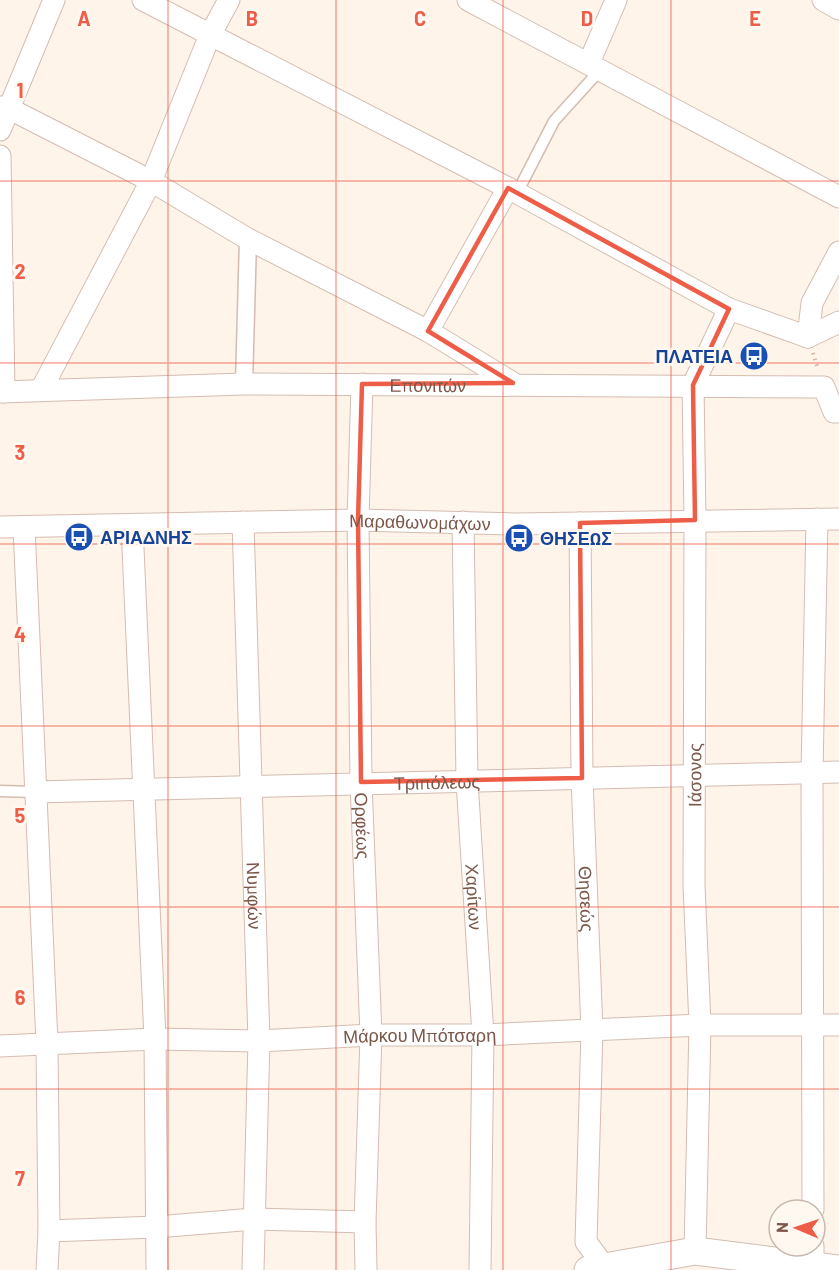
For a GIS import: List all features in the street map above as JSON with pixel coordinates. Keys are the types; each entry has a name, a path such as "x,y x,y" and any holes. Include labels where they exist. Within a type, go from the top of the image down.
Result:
{"street":[{"path":"0,130 4,107 54,0"},
{"path":"143,0 512,190 729,309 808,337 839,322"},
{"path":"41,390 151,181 210,36 229,0"},
{"path":"468,0 839,197"},
{"path":"595,66 616,0"},
{"path":"823,0 839,9"},
{"path":"4,107 151,181 248,239 428,331 513,383"},
{"path":"0,156 2,392"},
{"path":"428,331 512,190"},
{"path":"244,384 248,239"},
{"path":"808,337 812,303 839,252"},
{"name":"Ιάσονος","path":"696,1251 700,1025 694,885 696,776 693,385 729,309"},
{"name":"Επονιτών","path":"2,392 244,384 513,383 824,387"},
{"name":"Ορφέως","path":"362,384 358,520 361,782 371,1035 365,1222 366,1270"},
{"path":"824,387 834,412 839,412"},
{"name":"Μαραθωνομάχων","path":"0,526 24,528 358,520 580,523 695,519 839,519"},
{"path":"813,1198 812,773 817,519"},
{"name":"Νυμφών","path":"243,522 259,1041 253,1270"},
{"name":"Χαρίτων","path":"463,522 467,781 483,1035 480,1270"},
{"name":"Θησεώς","path":"580,523 582,778 592,1030 586,1242 599,1269"},
{"path":"132,526 155,1039 157,1270"},
{"path":"24,528 46,1043 49,1231 47,1270"},
{"name":"Τριπόλεως","path":"34,792 361,782 839,772"},
{"name":"Μάρκου Μπότσαρη","path":"0,1046 155,1039 259,1041 371,1035 483,1035 700,1025 839,1025"},
{"path":"49,1231 156,1227 254,1219 365,1222"},
{"path":"599,1269 696,1251 741,1263 822,1260"}],"lane":[{"path":"512,190 554,121 595,66"},
{"name":"Τριπόλεως","path":"0,791 34,792"}],"path":[{"path":"808,337 824,387"}],"highlighted area":[{"path":"508,188 729,309 693,385 695,520 580,523 582,778 361,782 358,520 362,384 513,383 428,331"}],"place":[{"name":"ΠΛΑΤΕΙΑ","path":"754,356"},
{"name":"ΑΡΙΑΔΝΗΣ","path":"79,537"},
{"name":"ΘΗΣΕΩΣ","path":"519,538"}]}
